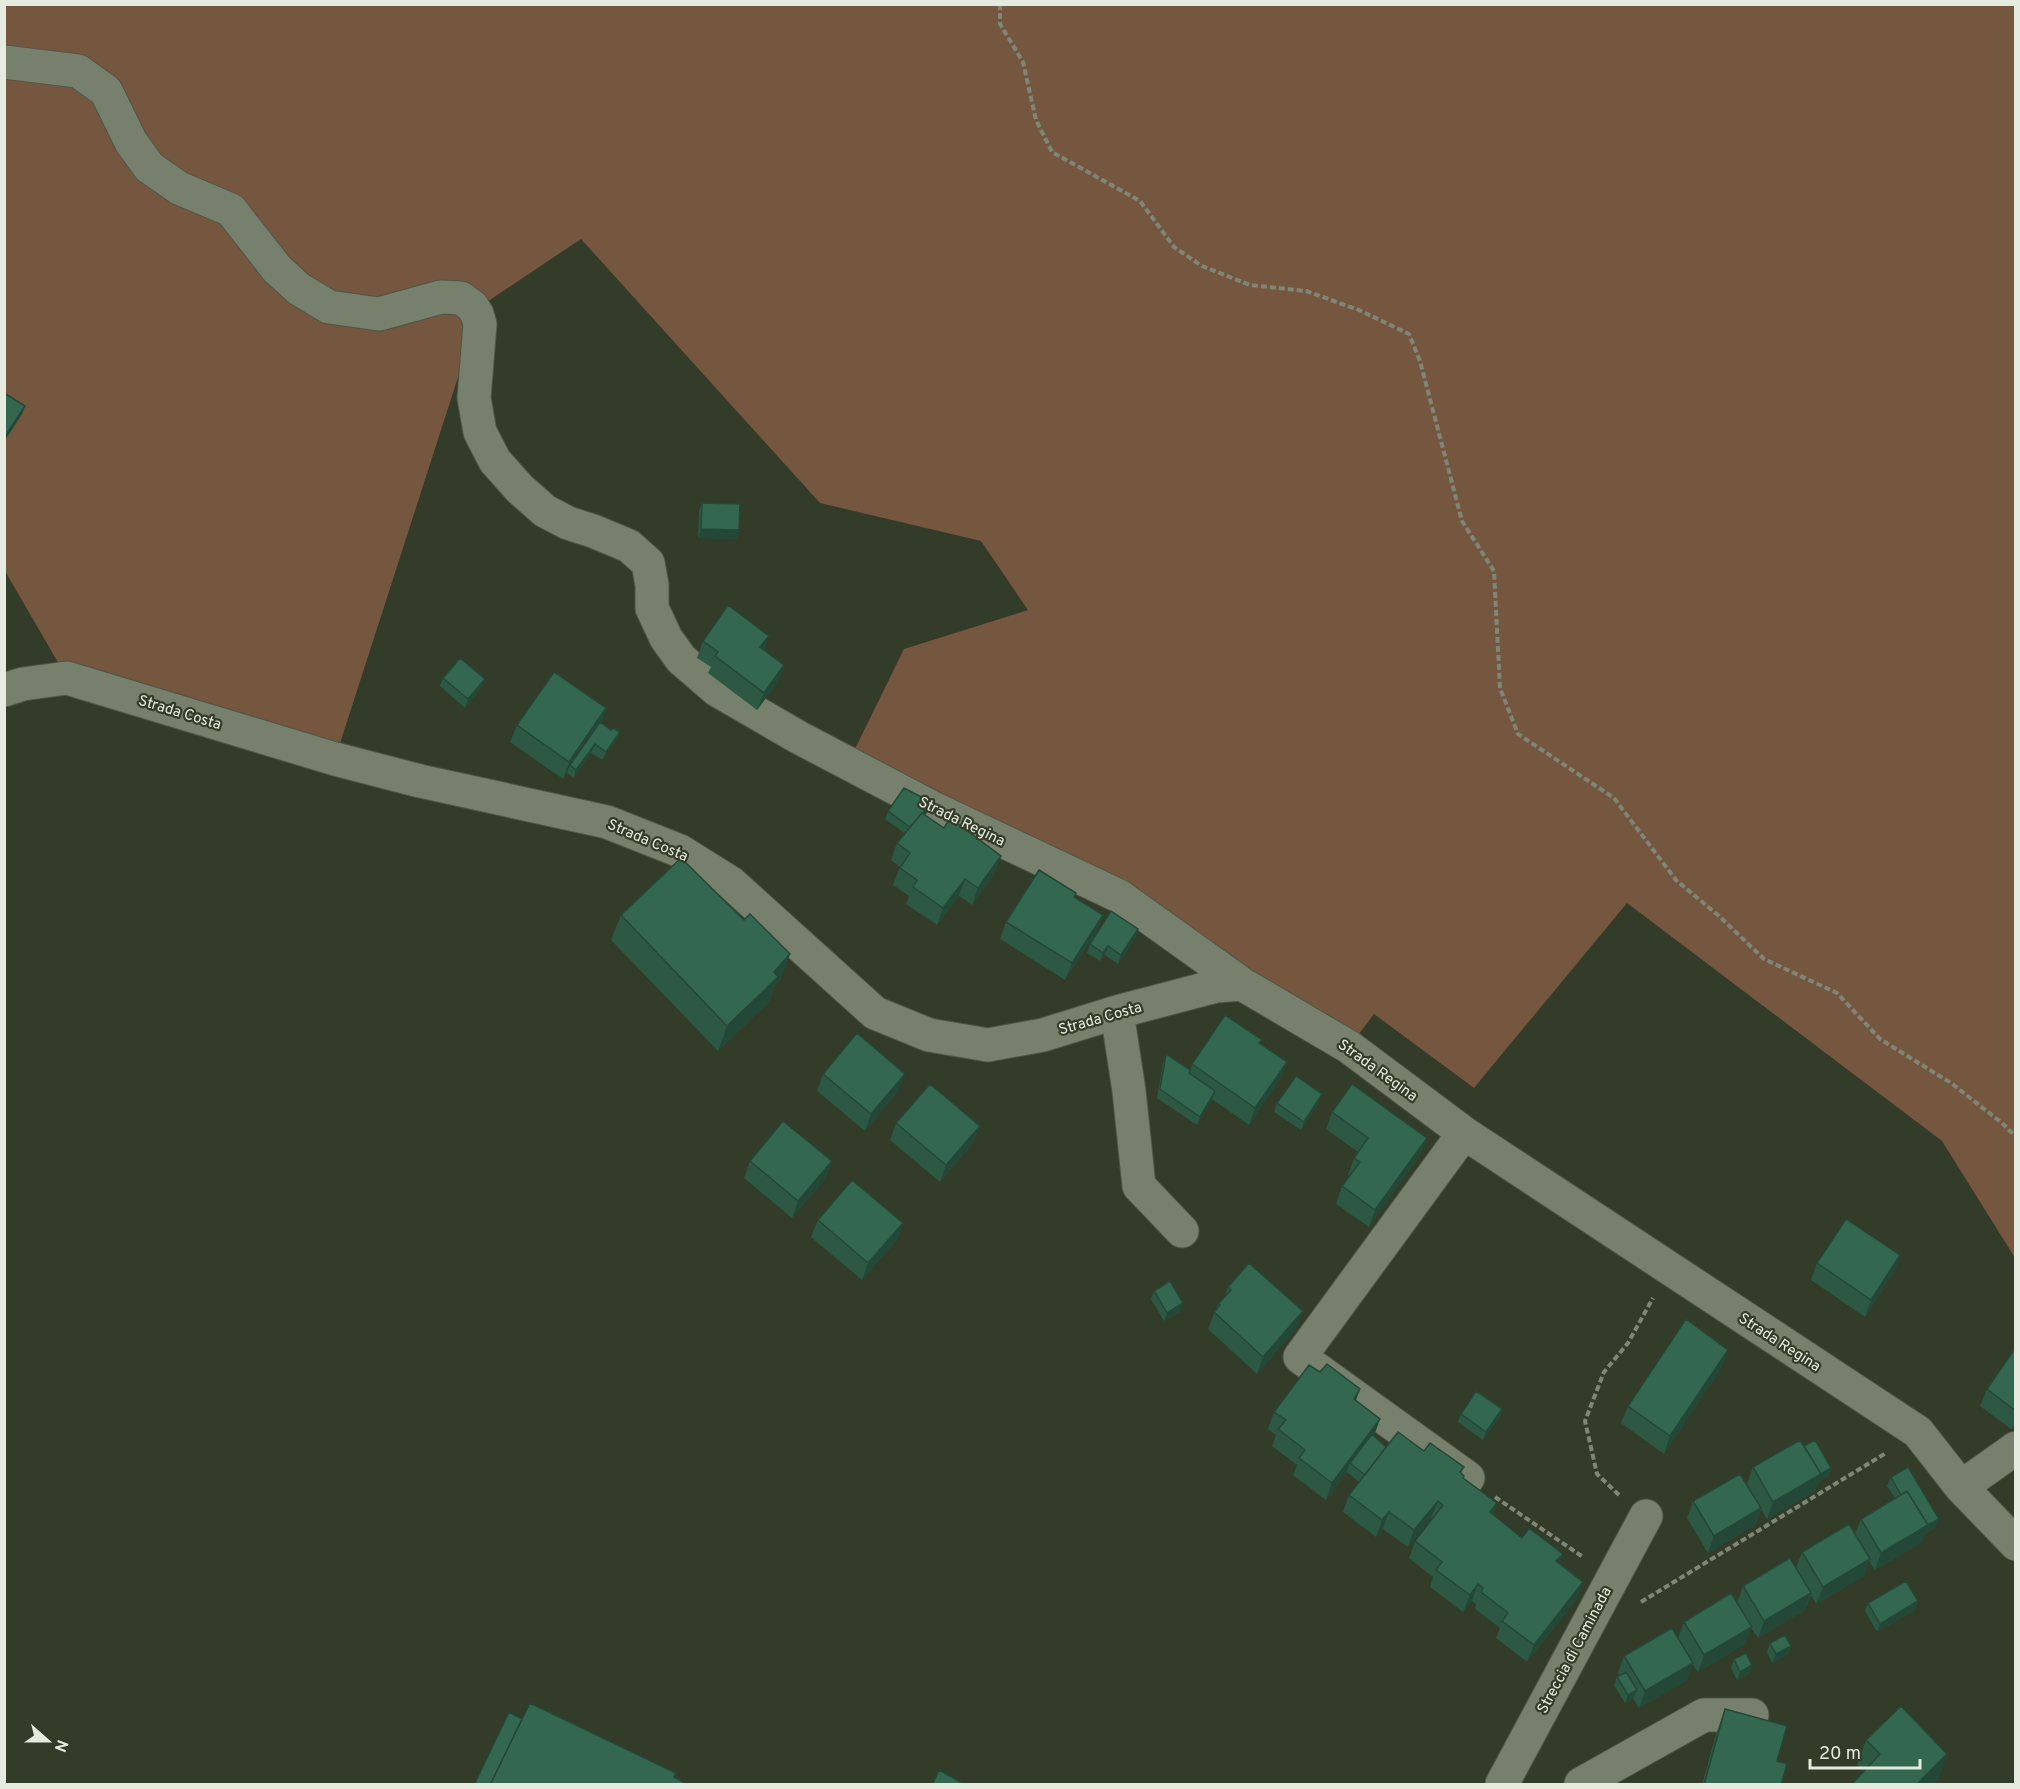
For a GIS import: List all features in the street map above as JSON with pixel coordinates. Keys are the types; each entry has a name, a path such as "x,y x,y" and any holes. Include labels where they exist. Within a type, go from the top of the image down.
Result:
{"street":[{"name":"Strada Regina","path":"4,62 78,71 106,91 131,142 149,167 179,188 231,210 277,269 299,289 328,307 379,314 441,297 461,298 472,306 480,324 474,398 480,432 495,460 520,489 545,511 568,523 629,546 648,563 652,585 652,608 666,638 681,659 717,690 798,737 934,809 1119,896 1242,984 1349,1047 1464,1133 1918,1432 1961,1487 2016,1544"},
{"name":"Strada Costa","path":"4,690 23,684 67,678 335,759 420,781 607,822 680,851 731,883 875,1013 929,1035 988,1045 1042,1035 1117,1012 1216,986 1242,984"},
{"path":"1117,1012 1129,1091 1139,1186 1182,1230"},
{"path":"1464,1133 1300,1357 1468,1478"},
{"path":"1961,1487 2016,1448"},
{"name":"Streccia di Caminada","path":"1502,1785 1646,1516"},
{"path":"1581,1785 1704,1715 1752,1715"}],"path":[{"path":"1000,4 1000,24 1023,62 1036,120 1052,152 1140,201 1174,247 1202,266 1250,285 1306,291 1359,310 1409,333 1420,361 1462,521 1494,571 1500,688 1518,734 1614,798 1676,880 1719,916 1764,959 1837,993 1880,1039 1951,1083 2002,1123 2016,1137"},
{"path":"1646,1516 1628,1504 1597,1474 1585,1421 1604,1372 1628,1343 1654,1296 1676,1274"},
{"path":"1632,1607 1858,1472 1918,1432"},
{"path":"1468,1478 1612,1578"}],"shaded area":[{"path":"4,5 2015,5 2015,1258 1942,1141 1627,903 1474,1088 1374,1014 1349,1047 1119,896 848,763 904,649 1028,610 981,541 820,503 581,239 481,306 335,759 67,678 5,571"}],"building":[{"path":"4,393 25,406 4,438"},
{"path":"702,503 740,504 739,530 701,529"},
{"path":"728,605 769,636 760,647 784,665 764,693 715,656 718,652 703,641"},
{"path":"460,658 485,679 468,699 443,678"},
{"path":"554,672 606,708 569,762 517,725"},
{"path":"600,722 611,730 613,728 620,732 606,752 595,744 576,770 570,765"},
{"path":"904,788 931,802 910,827 888,811"},
{"path":"922,813 944,828 950,818 1001,856 978,888 965,879 943,908 913,887 917,880 900,868 910,853 897,843"},
{"path":"681,858 744,920 750,914 790,954 774,972 778,977 727,1026 621,915"},
{"path":"1039,870 1076,893 1074,897 1103,915 1072,963 1006,922"},
{"path":"1111,911 1138,929 1121,955 1108,946 1103,953 1090,944"},
{"path":"1225,1015 1262,1040 1259,1043 1287,1062 1255,1108 1192,1064"},
{"path":"857,1033 905,1074 871,1114 823,1074"},
{"path":"1166,1054 1215,1091 1200,1117 1160,1089"},
{"path":"1296,1076 1322,1094 1304,1122 1277,1103"},
{"path":"930,1084 980,1126 946,1165 896,1123"},
{"path":"1352,1084 1427,1138 1375,1210 1342,1186 1360,1162 1354,1158 1368,1138 1332,1112"},
{"path":"783,1121 832,1161 798,1201 750,1161"},
{"path":"852,1180 903,1223 868,1263 818,1220"},
{"path":"1846,1219 1900,1255 1871,1300 1817,1263"},
{"path":"1249,1263 1303,1311 1263,1357 1214,1312 1231,1290 1228,1287"},
{"path":"1170,1281 1183,1303 1167,1313 1154,1291"},
{"path":"1686,1319 1728,1350 1670,1436 1628,1406"},
{"path":"2016,1347 2016,1411 1987,1389"},
{"path":"1327,1364 1360,1389 1354,1399 1380,1419 1332,1483 1299,1458 1305,1450 1278,1429 1286,1420 1274,1412 1309,1365 1320,1372"},
{"path":"1476,1391 1502,1409 1486,1432 1461,1414"},
{"path":"1398,1432 1424,1451 1430,1443 1464,1467 1460,1472 1463,1478 1497,1503 1490,1512 1522,1538 1529,1528 1563,1554 1556,1561 1583,1582 1534,1645 1502,1621 1508,1613 1481,1592 1483,1588 1478,1584 1470,1595 1436,1570 1442,1562 1415,1541 1443,1505 1438,1501 1414,1530 1389,1512 1382,1520 1349,1495"},
{"path":"1372,1434 1386,1447 1365,1475 1350,1463"},
{"path":"1800,1440 1821,1474 1773,1502 1753,1467"},
{"path":"1815,1440 1831,1468 1821,1474 1804,1446"},
{"path":"1908,1467 1939,1519 1928,1525 1907,1491 1901,1495 1891,1477"},
{"path":"1740,1474 1761,1508 1714,1536 1693,1501"},
{"path":"1907,1491 1928,1525 1881,1553 1861,1519"},
{"path":"1849,1524 1870,1559 1823,1587 1802,1552"},
{"path":"1790,1558 1811,1593 1764,1621 1743,1586"},
{"path":"1906,1581 1918,1601 1880,1624 1868,1603"},
{"path":"1731,1593 1752,1627 1704,1655 1684,1622"},
{"path":"1672,1628 1693,1663 1645,1691 1624,1656"},
{"path":"1785,1635 1791,1646 1776,1654 1770,1643"},
{"path":"1746,1653 1752,1665 1740,1672 1734,1659"},
{"path":"1626,1672 1637,1690 1628,1695 1617,1677"},
{"path":"530,1703 676,1773 674,1777 685,1783 684,1785 490,1785"},
{"path":"1901,1706 1947,1754 1916,1785 1851,1785 1880,1754 1866,1740"},
{"path":"1725,1709 1787,1726 1777,1761 1787,1764 1781,1785 1704,1785"},
{"path":"509,1712 522,1719 490,1785 474,1785"},
{"path":"939,1770 966,1785 932,1785"}]}
